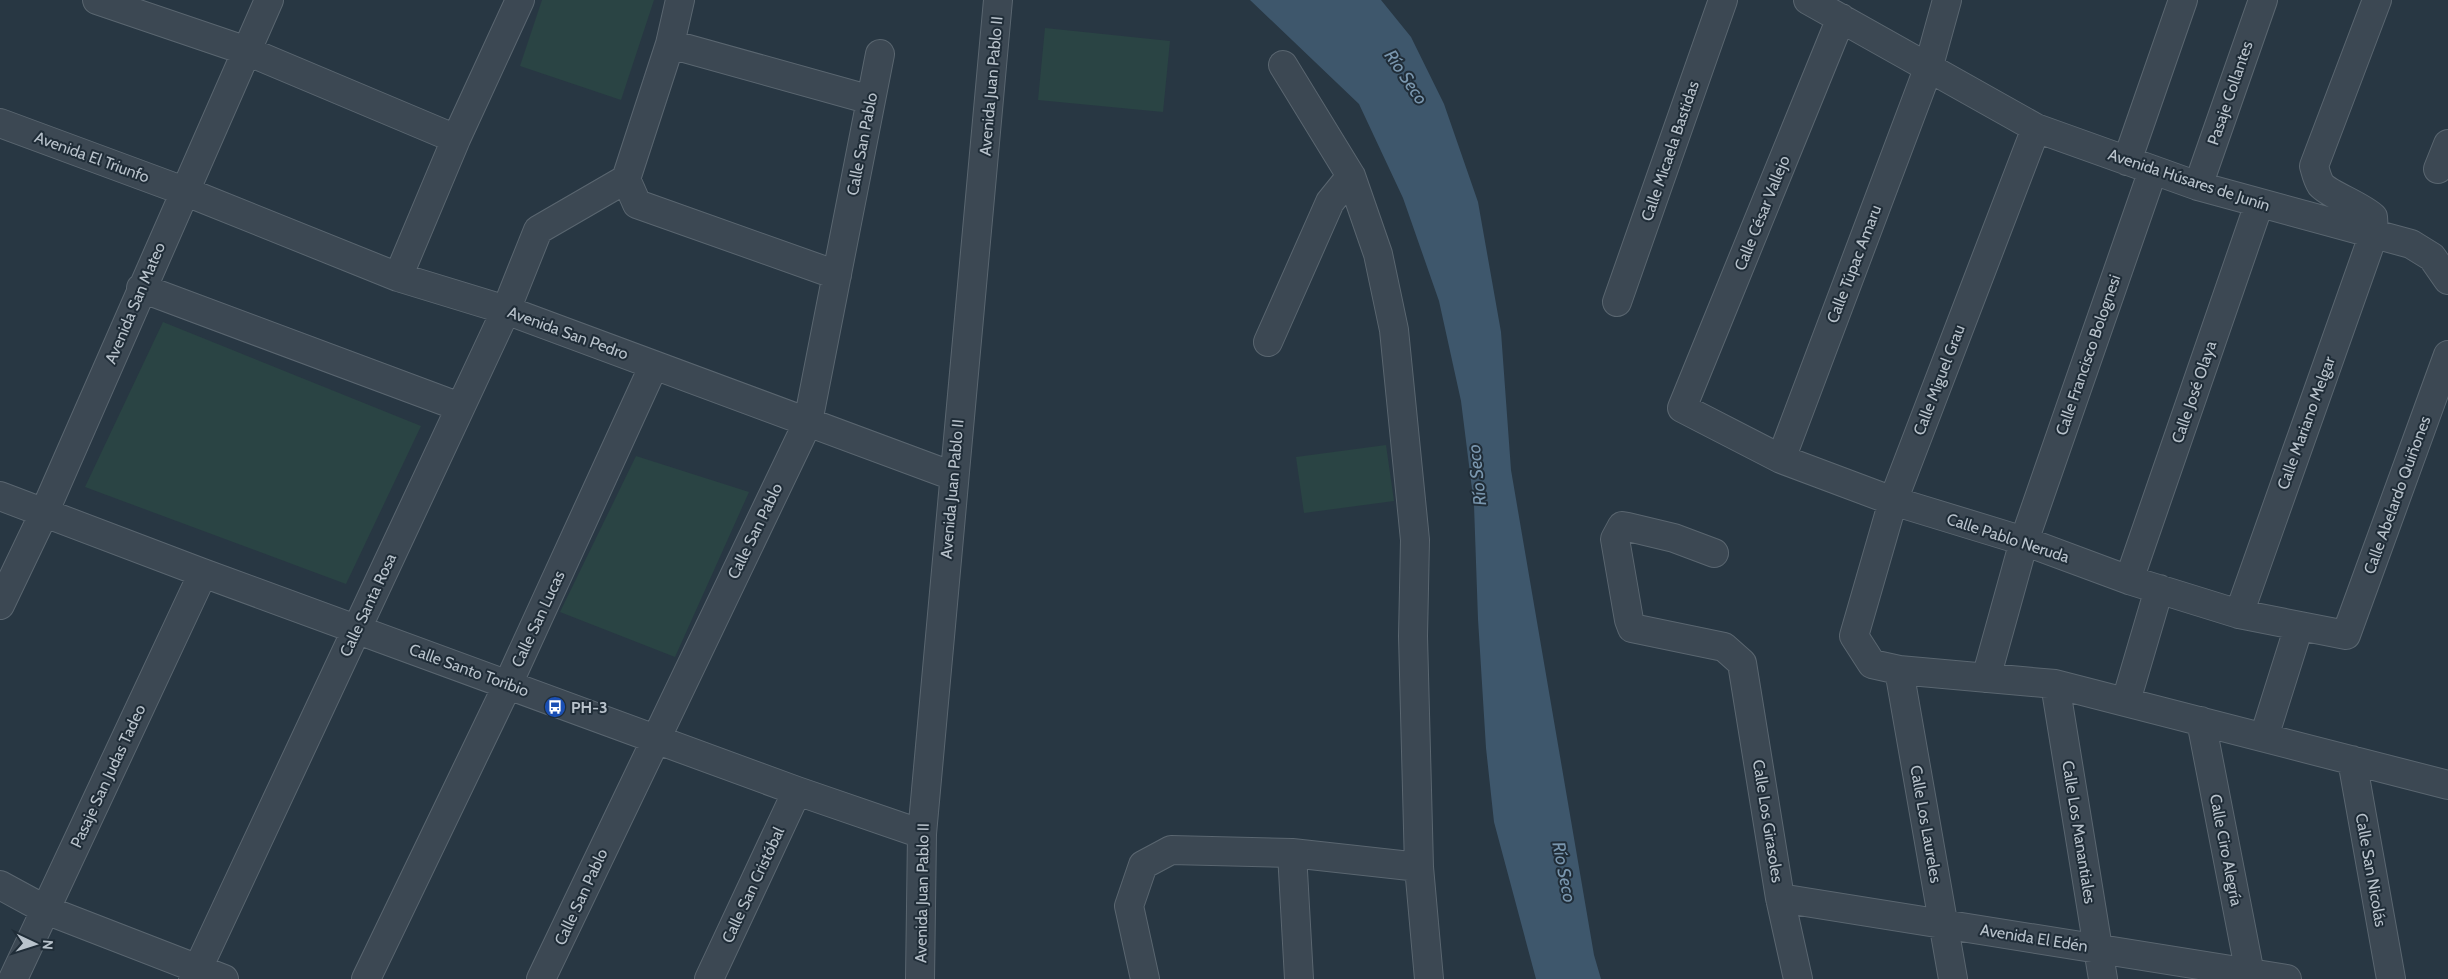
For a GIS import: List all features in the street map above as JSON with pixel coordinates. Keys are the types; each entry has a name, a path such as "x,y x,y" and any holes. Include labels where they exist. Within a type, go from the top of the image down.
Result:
{"street":[{"path":"97,0 246,51 456,139"},
{"name":"Avenida San Mateo","path":"0,604 44,513 269,0"},
{"path":"398,277 456,139 520,0"},
{"path":"680,0 670,44 626,179 637,204 837,275"},
{"name":"Avenida Juan Pablo II","path":"920,979 922,834 953,476 983,178 998,0"},
{"name":"Calle Micaela Bastidas","path":"1616,302 1723,0"},
{"name":"Avenida Húsares de Junín","path":"1808,0 2036,128 2198,186 2411,244 2432,257 2448,280"},
{"name":"Calle Túpac Amaru","path":"1781,460 1928,69 1947,0"},
{"path":"2128,161 2183,0"},
{"name":"Pasaje Collantes","path":"2198,186 2263,0"},
{"path":"2374,233 2373,217 2364,208 2322,186 2316,176 2314,166 2377,0"},
{"name":"Calle César Vallejo","path":"1682,408 1841,18"},
{"path":"670,44 871,100"},
{"name":"Calle San Pablo","path":"541,979 808,422 880,54"},
{"path":"1283,65 1351,176 1378,254 1395,340 1415,540 1414,636 1419,867 1429,979"},
{"name":"Avenida El Triunfo","path":"0,122 184,191"},
{"name":"Calle Miguel Grau","path":"1899,670 1872,664 1854,636 1893,501 2036,128"},
{"name":"Calle Francisco Bolognesi","path":"1986,678 2024,541 2153,170"},
{"path":"1268,342 1330,202 1351,176"},
{"name":"Calle Santa Rosa","path":"196,974 506,310 538,230 626,179"},
{"name":"Avenida San Pedro","path":"184,191 398,277 506,310 953,476"},
{"name":"Calle José Olaya","path":"2129,580 2259,204"},
{"name":"Calle Mariano Melgar","path":"2238,614 2374,233"},
{"path":"142,288 460,407"},
{"name":"Calle Abelardo Quiñones","path":"2346,635 2448,355"},
{"name":"Calle San Lucas","path":"366,979 508,684 654,365"},
{"name":"Calle Pablo Neruda","path":"1682,408 1781,460 1893,501 2024,541 2129,580 2238,614 2346,635"},
{"name":"Calle Santo Toribio","path":"0,496 203,573 797,791 922,834"},
{"name":"Calle Los Girasoles","path":"1714,553 1674,538 1622,526 1616,539 1629,620 1632,628 1724,647 1742,663 1780,898 1798,979"},
{"name":"Pasaje San Judas Tadeo","path":"13,979 203,573"},
{"path":"2126,701 2159,589"},
{"path":"2264,737 2299,626"},
{"path":"1899,670 2055,684 2448,785"},
{"name":"Calle Los Laureles","path":"1899,670 1952,979"},
{"name":"Calle Los Manantiales","path":"2055,684 2103,979"},
{"name":"Calle Ciro Alegría","path":"2201,721 2251,976"},
{"name":"Calle San Nicolás","path":"2352,760 2391,979"},
{"name":"Calle San Cristóbal","path":"716,977 797,791"},
{"path":"1145,979 1130,906 1143,865 1171,850 1292,853 1419,867"},
{"path":"1292,853 1299,979"},
{"path":"0,884 46,910 196,974 224,979"},
{"name":"Avenida El Edén","path":"1780,898 2251,976 2287,979"}],"green space":[{"path":"542,0 654,0 621,100 520,66"},
{"path":"1045,28 1170,41 1163,112 1038,100"},
{"path":"163,322 421,426 346,584 85,487"},
{"path":"1386,445 1394,501 1304,513 1296,457"},
{"path":"636,456 749,492 675,657 560,612"}],"water":[{"name":"Río Seco","path":"1250,0 1381,0 1411,37 1444,104 1478,202 1501,332 1511,470 1594,955 1601,979 1536,979 1494,822 1486,748 1478,619 1474,505 1461,401 1439,301 1403,198 1359,104"}],"place":[{"name":"PH-3","path":"555,707"}]}
